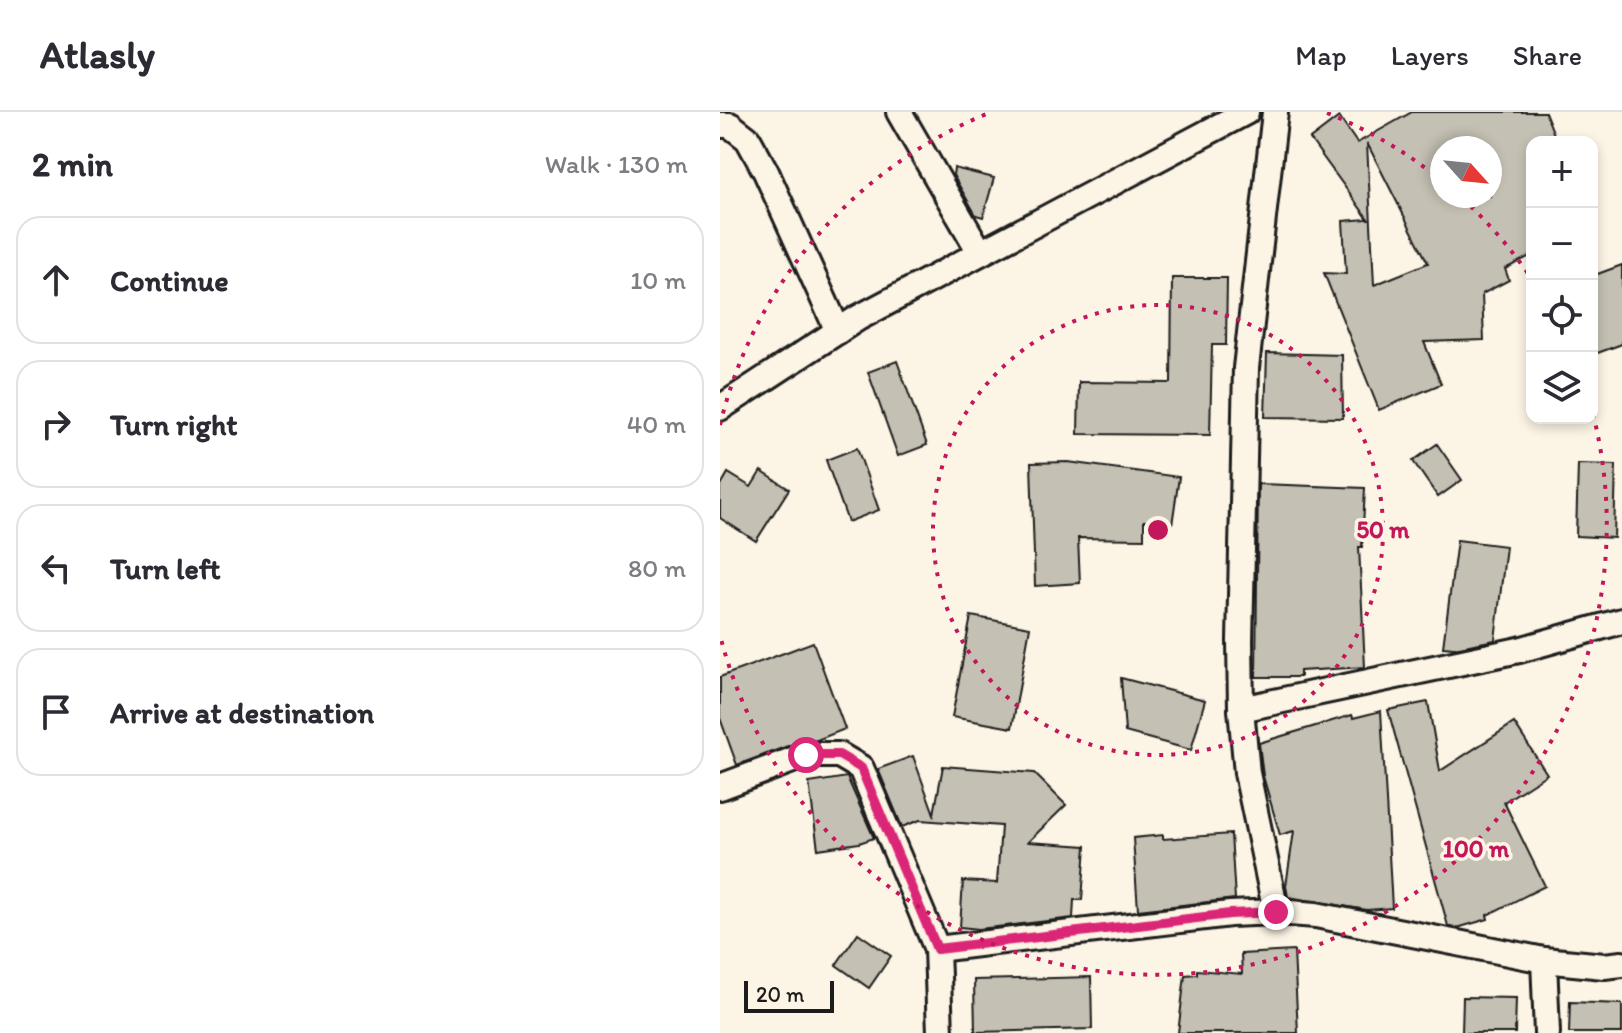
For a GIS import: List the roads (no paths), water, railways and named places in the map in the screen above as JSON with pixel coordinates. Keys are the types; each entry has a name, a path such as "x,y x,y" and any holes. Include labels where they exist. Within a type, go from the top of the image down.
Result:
{"street":[{"path":"899,112 980,252"},
{"path":"720,408 838,331 912,288 1246,112"},
{"path":"1275,112 1246,368 1240,627 1241,709 1247,773 1276,912"},
{"path":"720,125 730,125 748,139 838,331"},
{"path":"1241,709 1519,650 1622,621"},
{"path":"720,787 806,755 839,755 861,768 937,949 940,1033"},
{"path":"937,949 1230,914 1276,912 1316,915 1544,960 1604,966 1622,964"},
{"path":"1544,960 1547,1033"}]}
